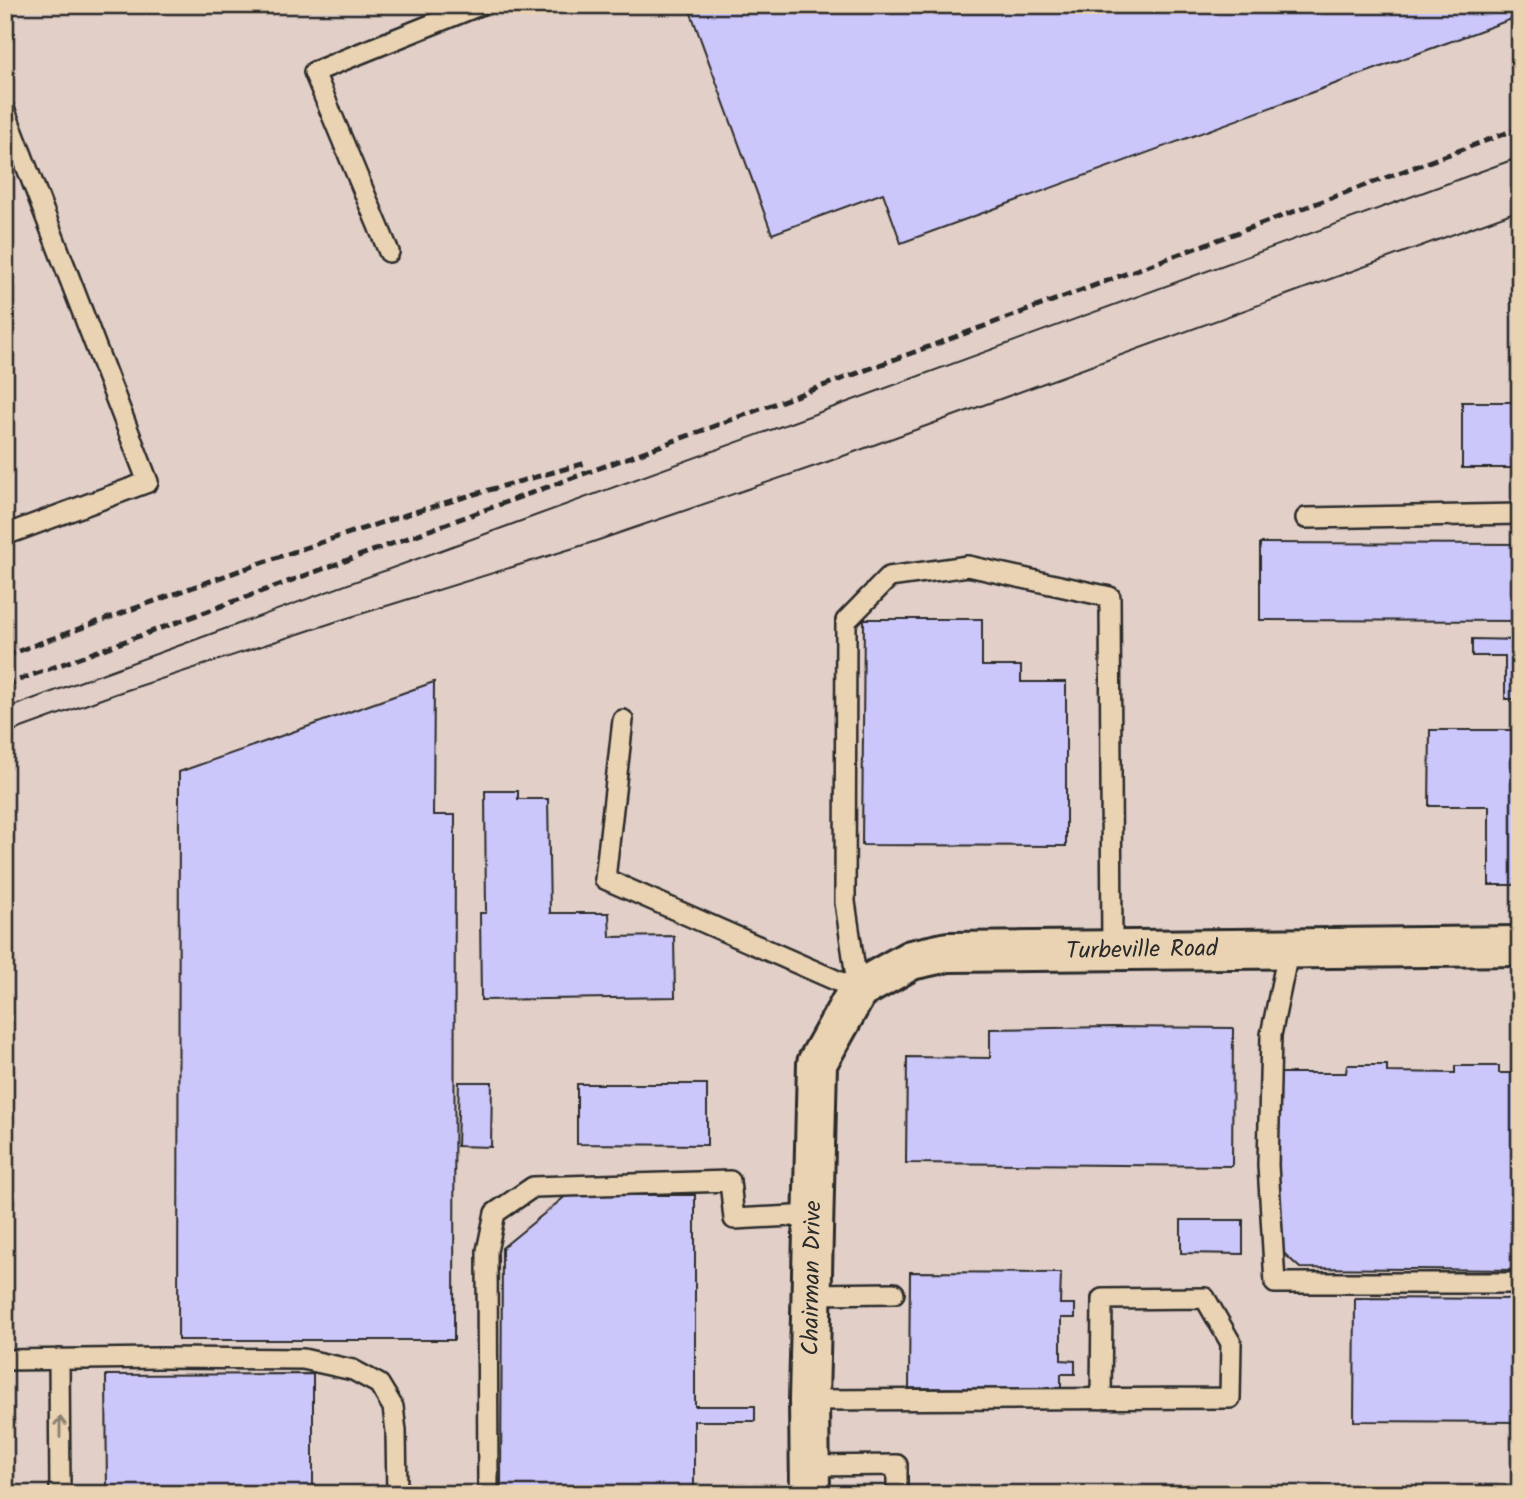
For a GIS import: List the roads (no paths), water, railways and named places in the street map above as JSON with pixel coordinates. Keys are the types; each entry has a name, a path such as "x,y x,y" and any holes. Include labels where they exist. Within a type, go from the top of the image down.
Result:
{"street":[{"name":"Turbeville Road","path":"858,990 911,960 948,952 1520,946"},
{"name":"Chairman Drive","path":"810,1480 809,1400 817,1063 858,990"}],"lane":[{"path":"389,252 314,72 480,5"},
{"path":"5,111 148,482 5,535"},
{"path":"1306,518 1520,514"},
{"path":"858,990 845,902 846,621 889,577 968,566 1110,597 1112,950"},
{"path":"623,720 605,879 858,990"},
{"path":"1289,948 1271,1035 1268,1165 1275,1283 1520,1283"},
{"path":"488,1494 487,1251 495,1213 533,1187 730,1181 734,1219 813,1215"},
{"path":"811,1294 894,1293"},
{"path":"809,1400 1101,1399 1230,1398 1231,1343 1205,1298 1102,1300 1101,1399"},
{"path":"59,1359 60,1494"},
{"path":"5,1360 303,1359 353,1370 379,1384 393,1407 397,1494"},
{"path":"810,1480 897,1465 897,1494"}],"tram line":[{"path":"5,709 1520,157"},
{"path":"5,734 115,694 590,543 827,462 1520,210"}],"railway":[{"path":"5,685 1520,128"},
{"path":"5,656 336,537 586,463"}]}
